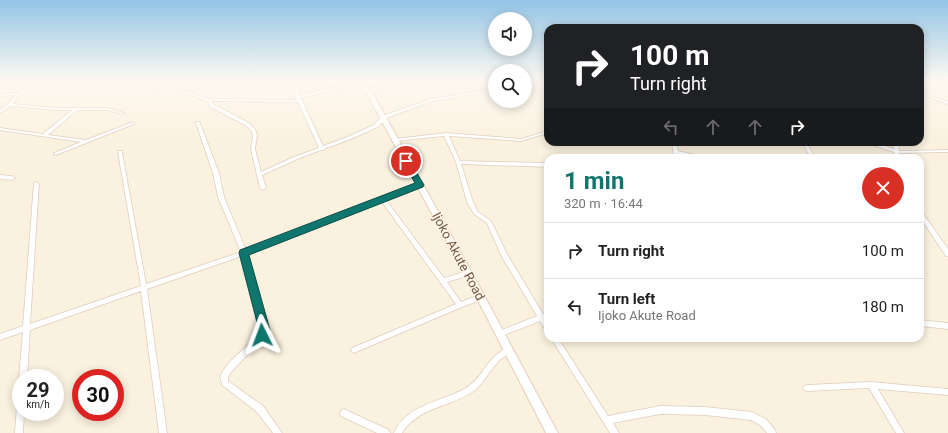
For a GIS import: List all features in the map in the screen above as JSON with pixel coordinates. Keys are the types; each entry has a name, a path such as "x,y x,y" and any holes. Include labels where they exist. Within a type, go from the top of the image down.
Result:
{"main road":[{"name":"Ijoko Akute Road","path":"374,101 468,272 552,433"}],"street":[{"path":"0,112 13,101"},
{"path":"210,101 211,105 216,109 247,124 253,130 255,135 253,149 263,188"},
{"path":"300,101 322,149"},
{"path":"259,175 298,157 322,149 376,126 384,117 429,101"},
{"path":"10,105 75,110 108,109 122,113"},
{"path":"45,135 75,110"},
{"path":"198,123 216,173 221,197 244,253 265,330 255,344 230,366 224,376 225,383 260,409 278,433"},
{"path":"56,154 132,124"},
{"path":"0,129 87,142"},
{"path":"396,140 446,134 522,140 544,133"},
{"path":"446,134 458,162 470,202 476,212 488,222 504,255 544,323"},
{"path":"880,146 898,152 948,151"},
{"path":"897,146 898,152"},
{"path":"120,152 144,288 163,433"},
{"path":"458,162 544,165"},
{"path":"0,177 12,178"},
{"path":"24,369 36,184"},
{"path":"0,337 27,329 244,253 420,185"},
{"path":"383,200 460,305"},
{"path":"924,224 948,254"},
{"path":"443,281 468,272"},
{"path":"354,350 481,297"},
{"path":"500,334 544,317"},
{"path":"924,323 948,326"},
{"path":"557,342 615,433"},
{"path":"398,433 402,423 414,414 467,391 479,383 496,360 508,351"},
{"path":"871,385 900,433"},
{"path":"807,388 871,385 948,392"},
{"path":"607,420 660,410 705,411 752,416 763,422 772,433"},
{"path":"344,413 386,433"},
{"path":"19,433 20,421"}],"route":[{"path":"262,335 265,330 244,253 420,185 406,161"}]}
